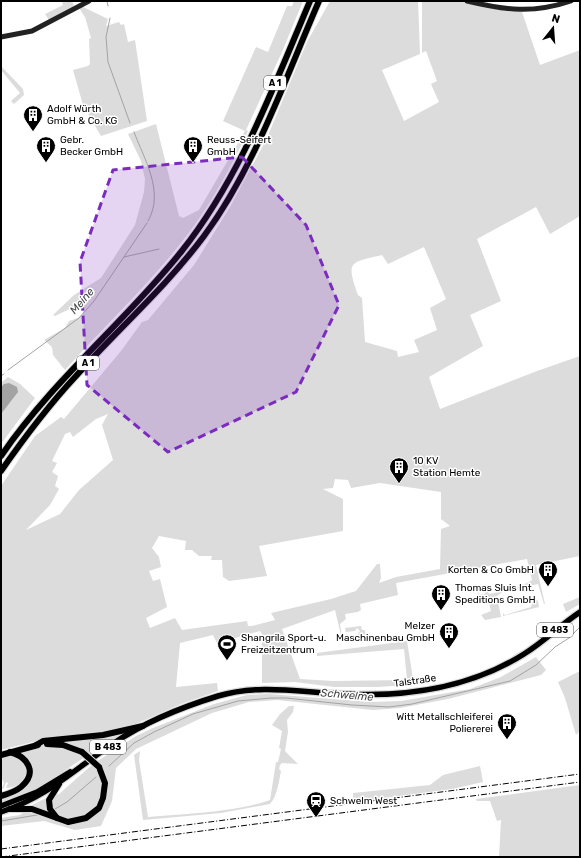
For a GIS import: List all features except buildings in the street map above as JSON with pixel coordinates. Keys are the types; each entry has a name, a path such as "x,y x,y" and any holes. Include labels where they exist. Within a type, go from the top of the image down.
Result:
{"highway":[{"name":"A 1","path":"1,456 50,394 144,294 179,254 210,212 239,163 310,1"},
{"name":"A 1","path":"1,471 59,395 185,260 217,217 254,151 319,1"},
{"path":"36,745 43,741 103,735 143,726"},
{"path":"1,755 36,745 55,744 82,752 99,766 104,777 105,788 103,798 98,808 91,815 80,820 60,820 32,809 10,809"},
{"path":"1,796 20,788 27,781 29,776 26,762 22,757 10,752"},
{"path":"58,784 50,796 49,806 54,815 60,820"}],"main road":[{"path":"1,37 32,31 89,1"},
{"path":"467,1 521,10 551,7 571,1"},
{"name":"Talstraße","path":"143,726 201,702 243,690 273,688 347,694 389,694 450,685 482,675 517,658 580,612"},
{"name":"B 483","path":"1,806 38,792 76,770 117,741 143,726"},
{"name":"B 483","path":"1,812 38,797 72,775 76,770"}],"highlighted area":[{"path":"242,157 306,225 339,305 296,392 168,452 87,385 80,262 113,170"}],"shaded area":[{"path":"62,1 72,1 74,6 49,20 45,14 63,5"},
{"path":"294,1 303,1 282,52 246,130 248,131 225,177 198,221 164,264 65,370 53,355 52,347 44,340 65,328 69,321 78,318 85,312 78,305 55,316 53,315 74,295 101,278 135,225 144,192 145,179 141,161 128,134 156,124 179,216 183,218 199,210 245,131 223,121 256,47 268,52 287,6 292,6"},
{"path":"330,1 418,1 420,54 382,70 404,121 439,102 431,84 437,81 426,51 422,53 422,1 458,1 506,11 522,12 540,65 580,50 580,216 550,234 536,207 477,239 501,301 470,315 483,346 429,377 440,409 580,356 580,556 536,565 545,604 538,584 503,592 497,596 501,617 485,620 481,615 491,611 487,595 478,596 478,591 479,595 485,594 484,588 486,588 489,594 518,587 529,582 532,580 527,559 396,583 398,595 360,604 361,610 358,612 345,614 346,619 340,624 343,644 335,610 282,629 300,679 333,681 407,680 404,649 317,656 317,653 407,641 413,679 407,685 378,687 334,687 295,682 262,683 262,634 260,631 217,643 213,635 180,643 176,687 217,683 218,691 181,704 131,726 109,732 52,737 1,750 1,486 35,436 61,417 64,419 121,351 142,322 148,320 194,265 230,207 266,140 307,42","holes":["424,247 446,299 430,308 437,330 414,340 419,352 398,357 397,351 365,342 362,298 358,295 354,284 352,276 353,265 357,262 382,255 388,264","108,414 102,425 113,460 79,490 60,514 26,530 50,505 59,489 55,486 58,476 52,472 57,463 52,461 65,434 70,432 73,437 96,419","335,479 348,480 351,488 380,483 441,492 441,519 450,526 441,529 440,569 396,577 379,583 381,578 380,564 377,564 356,591 331,599 271,613 275,620 252,626 248,626 247,621 182,630 175,618 150,628 146,618 167,607 160,579 153,581 149,571 161,567 159,557 152,548 159,536 186,541 185,550 192,550 199,556 212,556 211,560 222,560 223,577 229,581 267,576 259,546 343,531 343,499 323,489 333,488"]},
{"path":"81,6 108,19 106,26 119,22 121,25 124,24 128,42 135,40 147,121 101,136 83,105 73,70 88,66 90,64 89,39 91,38 85,17 79,8"},
{"path":"1,66 23,89 24,95 14,104 11,101 20,93 1,70"},
{"path":"8,377 20,384 35,398 1,444 1,383"},
{"path":"9,383 17,387 18,392 1,414 1,387 4,384"},
{"path":"580,597 580,604 566,612 563,604"},
{"path":"534,598 538,601 539,607 503,616 503,613 505,615 531,607"},
{"path":"361,626 362,630 365,630 366,637 368,637 367,640 363,641 359,637 356,637 360,631 357,628 355,631 346,632 348,643 345,628"},
{"path":"536,657 546,670 541,675 448,699 400,708 373,710 277,700 249,702 212,713 136,749 116,768 112,801 101,826 75,830 44,821 1,826 1,818 20,815 27,810 67,823 83,822 91,817 101,807 107,793 108,784 102,765 97,768 101,782 101,794 97,805 89,814 80,819 70,820 60,817 51,809 51,796 59,794 93,764 136,736 214,704 247,695 268,694 371,702 401,701 470,689 501,677"},
{"path":"580,671 580,731 576,735 565,698 558,682"},
{"path":"289,706 294,706 293,712 287,720 288,732 285,751 298,764 282,763 280,765 279,769 281,771 277,789 270,804 221,813 143,820 134,755 140,751 139,760 148,817 227,810 270,800 276,762 278,762 281,749 279,748 282,731 272,725 280,714"},
{"path":"121,734 91,754 75,746 60,742"},
{"path":"37,746 62,747 85,757 37,789 1,804 1,798 25,785 29,761 21,752"},
{"path":"11,755 18,757 27,767 26,776 24,780 15,786 6,788 8,783 6,782 4,788 1,790 4,783 1,777 1,757"},
{"path":"480,766 483,782 452,789 353,802 353,793 430,785 443,775"},
{"path":"580,785 580,857 499,857 501,820 497,821 490,801 477,801 476,799"},
{"path":"48,797 49,812 30,806"}],"waterway":[{"name":"Meine","path":"107,1 108,6"},
{"name":"Meine","path":"110,18 106,37 108,62 130,123"},
{"name":"Meine","path":"134,132 147,164 154,187 153,210 148,221"},
{"name":"Meine","path":"8,370 79,318 94,301 147,223"},
{"path":"124,257 159,249"},
{"name":"Schwelme","path":"109,766 134,743 154,732 193,714 238,701 286,698 352,705 389,707 412,704 510,681 536,665 555,647 569,638 580,627"},
{"name":"Schwelme","path":"55,809 67,802 96,777"},
{"name":"Schwelme","path":"1,821 37,815"}],"railway":[{"path":"1,849 580,774"},
{"path":"1,857 580,782"}],"place":[{"name":"Adolf Würth GmbH & Co. KG","path":"33,132"},
{"name":"Gebr. Becker GmbH","path":"46,163"},
{"name":"Reuss-Seifert GmbH","path":"193,163"},
{"name":"10 KV Station Hemte","path":"399,484"},
{"name":"Korten & Co GmbH","path":"548,587"},
{"name":"Thomas Sluis Int. Speditions GmbH","path":"441,611"},
{"name":"Melzer Maschinenbau GmbH","path":"449,649"},
{"name":"Shangrila Sport-u. Freizeitzentrum","path":"227,661"},
{"name":"Witt Metallschleiferei Poliererei","path":"507,740"},
{"name":"Schwelm West","path":"316,818"}]}
